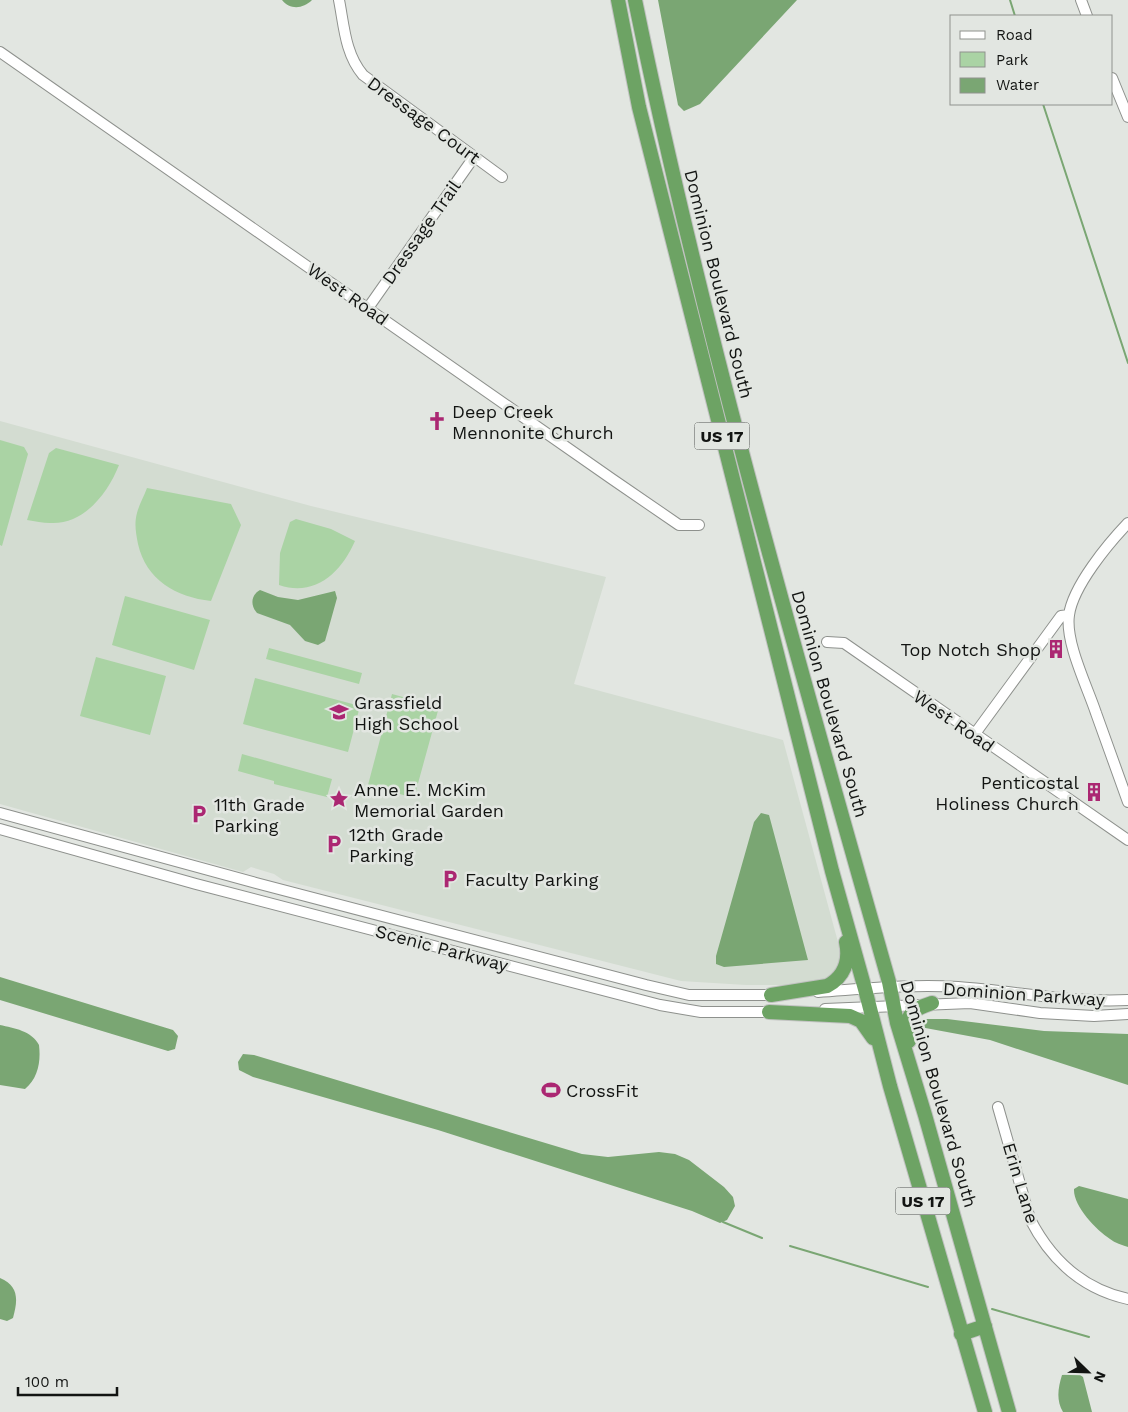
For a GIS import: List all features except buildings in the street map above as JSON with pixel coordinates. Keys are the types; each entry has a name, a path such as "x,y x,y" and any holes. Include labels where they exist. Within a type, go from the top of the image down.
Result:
{"highway":[{"name":"US 17","path":"618,0 639,107 832,871 865,989 885,1071 985,1412"},
{"name":"Dominion Boulevard South","path":"635,0 676,191 712,340 890,989 892,1005 1009,1412"},
{"path":"796,731 817,726"},
{"path":"771,995 827,986 841,976 848,957 847,945 838,915 838,893"},
{"path":"917,1089 907,1025 910,1016 916,1008 932,1003"},
{"path":"770,1012 837,1014 850,1016 861,1021 871,1032 885,1071"},
{"path":"961,1334 985,1326"}],"street":[{"name":"Dressage Court","path":"339,0 348,48 358,69 376,86 502,177"},
{"path":"1081,0 1087,15"},
{"name":"West Road","path":"0,52 679,525 699,525"},
{"path":"1113,80 1128,117"},
{"name":"Dressage Trail","path":"368,308 474,157"},
{"path":"1128,523 1092,569 1074,598 1069,615 1069,630 1082,674 1128,802"},
{"path":"974,735 1061,616 1069,615"},
{"name":"West Road","path":"827,642 844,643 1128,840"},
{"name":"Scenic Parkway","path":"0,813 256,883 689,995 771,995 890,989"},
{"name":"Scenic Parkway","path":"0,829 196,884 660,1005 701,1012 770,1012 892,1005"},
{"name":"Dominion Parkway","path":"890,989 956,987 1078,1000 1126,1000"},
{"name":"Dominion Parkway","path":"892,1005 970,1003 1040,1013 1094,1016 1128,1014"},
{"name":"Erin Lane","path":"998,1108 1030,1219 1039,1236 1062,1264 1076,1276 1108,1294 1128,1299"}],"shaded area":[{"name":"Grassfield High School","path":"0,421 311,506 606,577 574,684 783,740 844,964 840,973 815,985 746,985 681,981 283,880 274,874 251,867 243,872 0,804"}],"green space":[{"path":"0,440 24,447 28,454 2,546 0,545"},
{"path":"56,448 119,465 101,496 84,513 74,519 47,523 27,520 49,453"},
{"path":"147,488 231,504 241,525 211,601 198,599 175,591 155,577 148,568 138,544 135,525 138,510"},
{"path":"296,519 331,529 355,541 349,553 334,572 325,580 304,588 279,585 280,553 290,522"},
{"path":"125,596 210,620 194,670 112,645"},
{"path":"269,648 362,673 359,684 266,659"},
{"path":"96,657 166,676 150,735 80,716"},
{"path":"255,678 360,706 348,752 243,724"},
{"path":"392,694 439,707 414,798 368,785"},
{"path":"242,754 332,779 327,797 274,784 274,781 238,771"}],"water":[{"path":"282,0 312,0 301,7 293,7"},
{"path":"658,0 797,0 700,104 684,111 678,105"},
{"path":"260,590 278,597 298,600 335,591 337,598 325,641 318,645 305,641 290,625 257,613 253,607 252,600"},
{"path":"761,813 769,815 808,960 724,967 716,964 716,956 754,822"},
{"path":"0,977 173,1030 178,1036 175,1049 168,1051 0,1000"},
{"path":"922,1019 947,1019 1044,1031 1128,1034 1128,1085 990,1040 920,1027"},
{"path":"0,1025 27,1033 39,1045 38,1069 33,1080 25,1089 0,1085"},
{"path":"243,1054 254,1055 582,1154 608,1157 659,1152 675,1154 689,1160 724,1187 733,1197 735,1206 727,1220 720,1223 692,1211 438,1130 253,1077 239,1070 238,1062"},
{"path":"1079,1186 1128,1199 1128,1247 1114,1242 1104,1235 1086,1217 1075,1196 1074,1189"},
{"path":"0,1278 11,1285 16,1294 13,1318 7,1321 0,1319"},
{"path":"1073,1370 1083,1377 1092,1412 1063,1412 1059,1403 1059,1385 1062,1375"}],"waterway":[{"path":"1010,0 1015,15"},
{"path":"1043,105 1128,363"},
{"path":"723,1222 762,1238"},
{"path":"790,1246 928,1287"},
{"path":"992,1309 1089,1337"}],"place":[{"name":"Deep Creek Mennonite Church","path":"437,421"},
{"name":"Top Notch Shop","path":"1056,649"},
{"name":"Grassfield High School","path":"339,712"},
{"name":"Penticostal Holiness Church","path":"1094,792"},
{"name":"Anne E. McKim Memorial Garden","path":"339,799"},
{"name":"11th Grade Parking","path":"199,814"},
{"name":"12th Grade Parking","path":"334,844"},
{"name":"Faculty Parking","path":"450,879"},
{"name":"CrossFit","path":"551,1090"}]}
